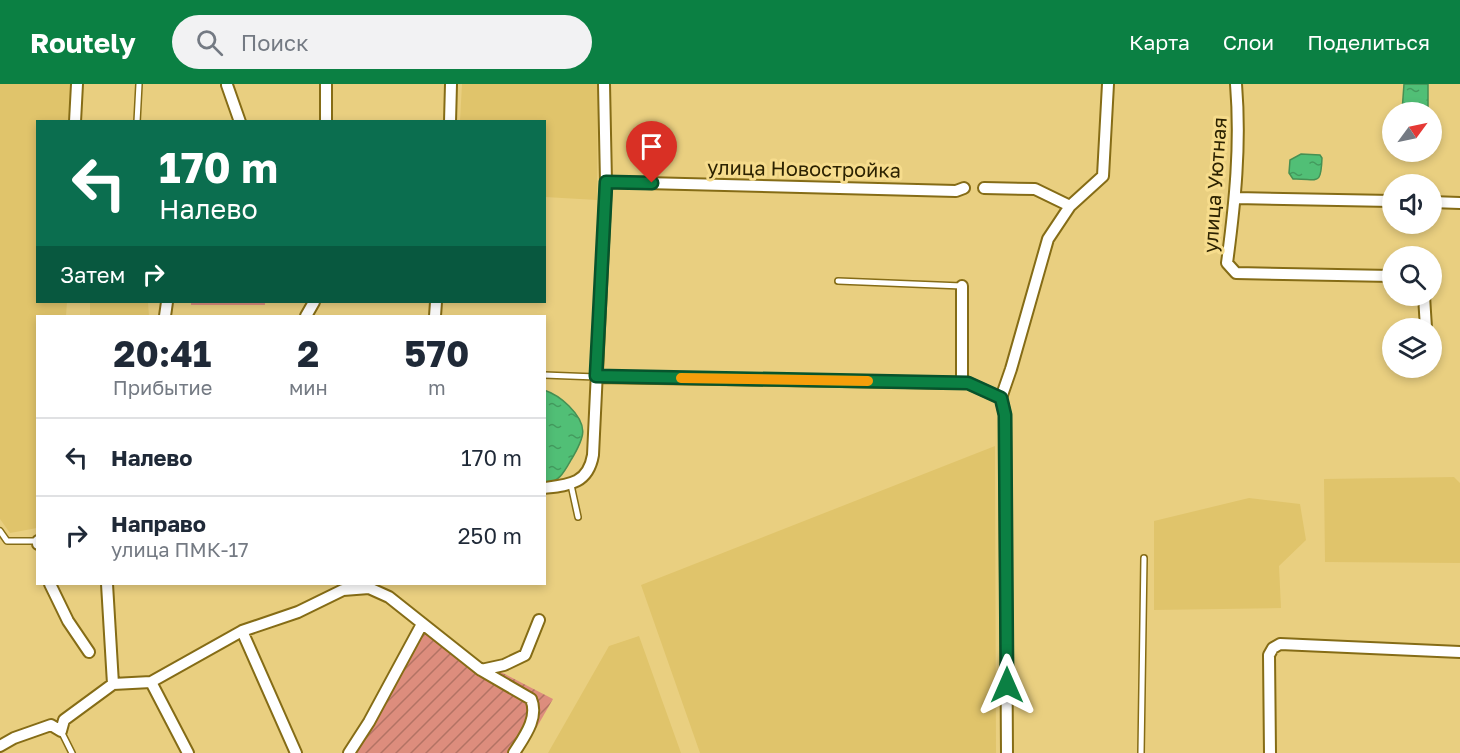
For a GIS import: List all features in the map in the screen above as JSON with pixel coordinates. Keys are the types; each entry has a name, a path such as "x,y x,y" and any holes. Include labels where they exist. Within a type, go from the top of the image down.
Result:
{"street":[{"path":"75,120 77,84"},
{"path":"326,84 327,120"},
{"path":"450,120 451,84"},
{"path":"546,488 571,485 591,467 597,401 596,376 606,182 604,84"},
{"path":"1007,753 1005,415 1001,398 1048,239 1070,206 1103,176 1108,84"},
{"name":"улица Уютная","path":"1236,84 1239,124 1236,198 1227,263 1236,273 1382,276"},
{"path":"227,85 239,120"},
{"name":"улица Новостройка","path":"606,182 956,191 964,188"},
{"path":"984,188 1035,189 1070,206"},
{"path":"1236,198 1382,201"},
{"path":"1442,202 1460,203"},
{"path":"962,286 962,382"},
{"path":"596,376 962,382 1001,398"},
{"path":"51,585 68,621 89,652"},
{"path":"107,585 113,684"},
{"path":"0,746 14,738 51,725 61,730 64,720 113,684 151,682 242,631 298,612 343,590 369,588 389,597 481,670 531,699 535,708 530,727 514,753"},
{"path":"481,670 504,665 525,655 539,620"},
{"path":"349,753 369,722 422,624"},
{"path":"242,631 296,753"},
{"path":"1270,753 1269,655 1273,648 1280,644 1460,652"},
{"path":"151,682 188,753"}],"lane":[{"path":"137,120 139,84"},
{"path":"838,281 962,286"},
{"path":"546,375 596,376"},
{"path":"571,485 578,517"},
{"path":"0,531 7,541 36,542"},
{"path":"1141,753 1144,558"},
{"path":"61,730 72,753"}],"shaded area":[{"path":"0,84 72,84 71,120 36,120 36,303 67,303 66,315 36,315 36,528 10,533 0,519"},
{"path":"462,84 598,84 597,200 546,197 546,120 460,120"},
{"path":"90,303 148,303 149,315 90,315"},
{"path":"191,303 265,303 265,305 191,305"},
{"path":"995,446 996,753 700,753 641,585"},
{"path":"1454,477 1460,483 1460,563 1325,562 1324,479"},
{"path":"1249,498 1300,504 1306,540 1279,566 1281,608 1154,610 1154,521"},
{"path":"421,631 553,699 522,753 349,753"},
{"path":"639,636 681,753 548,753 609,646"}],"water":[{"path":"1404,84 1428,84 1428,102 1403,102"},
{"path":"1301,154 1320,155 1322,158 1319,178 1293,179 1289,173 1290,160"},
{"path":"546,391 569,406 580,420 583,432 576,452 563,473 546,485"}],"slow traffic":[{"path":"681,378 868,381"}],"route":[{"path":"652,183 606,182 596,376 968,383 1001,398 1005,415 1007,685"}]}
